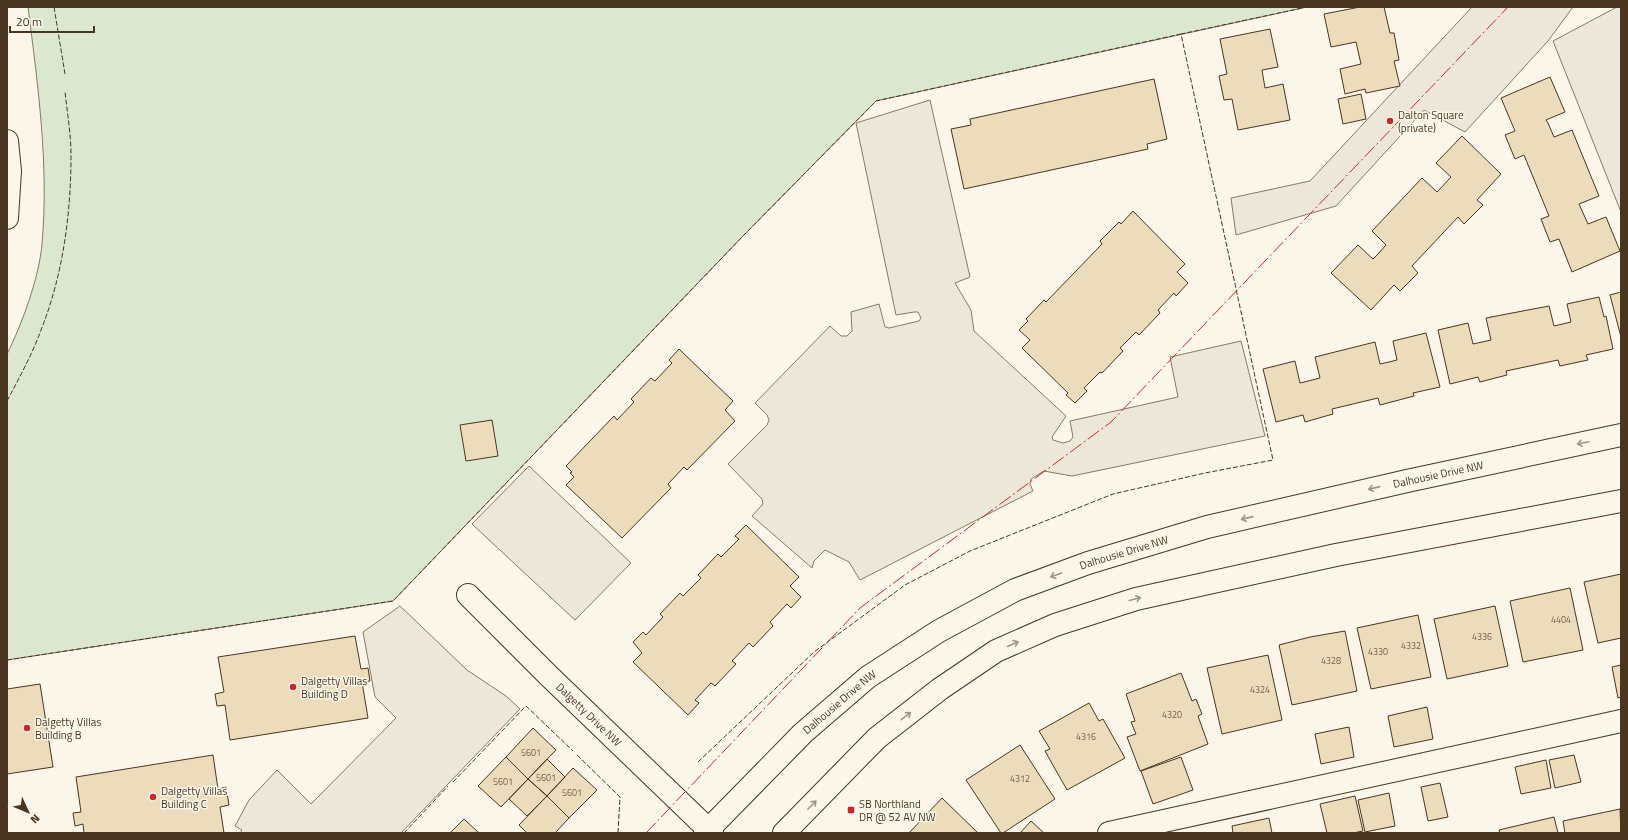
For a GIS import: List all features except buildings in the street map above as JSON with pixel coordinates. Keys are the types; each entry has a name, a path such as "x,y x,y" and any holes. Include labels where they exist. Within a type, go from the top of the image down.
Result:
{"street":[{"path":"7,141 10,171 7,218"},
{"name":"Dalhousie Drive NW","path":"708,832 803,733 868,677 939,631 1015,590 1088,563 1207,527 1407,480 1621,435"},
{"path":"784,833 878,738 940,689 996,652 1055,625 1143,597 1336,555 1621,501"},
{"name":"Dalgetty Drive NW","path":"468,595 708,832"},
{"path":"1109,833 1621,721"}],"green space":[{"path":"28,7 1307,7 876,101 743,236 393,601 7,660 7,354 24,315 34,286 42,244 44,214 41,126"}],"shaded area":[{"name":"Dalton Square (private)","path":"1472,7 1573,7 1548,41 1465,132 1424,110 1336,206 1236,235 1231,198 1310,181"},
{"path":"1617,7 1621,7 1621,212 1553,41"},
{"path":"930,100 970,277 955,283 971,310 974,331 1066,416 1052,437 1053,440 1063,443 1070,441 1073,437 1070,421 1178,397 1170,357 1241,341 1265,436 1072,476 1044,471 1031,479 1030,484 1033,491 860,580 849,562 825,550 814,561 812,568 752,516 763,504 762,499 728,464 767,425 769,420 767,415 755,403 830,326 841,336 847,336 852,331 851,312 879,304 885,327 889,328 919,321 921,318 918,312 896,315 856,123"},
{"path":"529,466 631,563 575,620 472,524"},
{"path":"400,606 467,670 506,696 520,709 401,833 240,833 242,830 235,826 249,800 277,770 311,804 396,718 375,697 363,632"}],"fence":[{"path":"54,7 65,74"},
{"path":"698,762 814,652 905,585 970,551 1113,494 1205,473 1273,460 1181,34 1307,7"},
{"path":"7,660 393,601 743,236 876,101 1181,34"},
{"path":"7,401 25,366 49,309 60,266 67,222 71,177 70,139 65,91"},
{"path":"453,782 526,706 573,751"},
{"path":"577,755 620,797 618,833"},
{"path":"404,833 448,786"}],"power":[{"path":"646,833 860,608 1111,422 1508,7"}],"place":[{"name":"Dalton Square (private)","path":"1390,121"},
{"name":"Dalgetty Villas Building D","path":"293,687"},
{"name":"Dalgetty Villas Building B","path":"27,728"},
{"name":"Dalgetty Villas Building C","path":"153,797"},
{"name":"SB Northland DR @ 52 AV NW","path":"851,810"}]}
